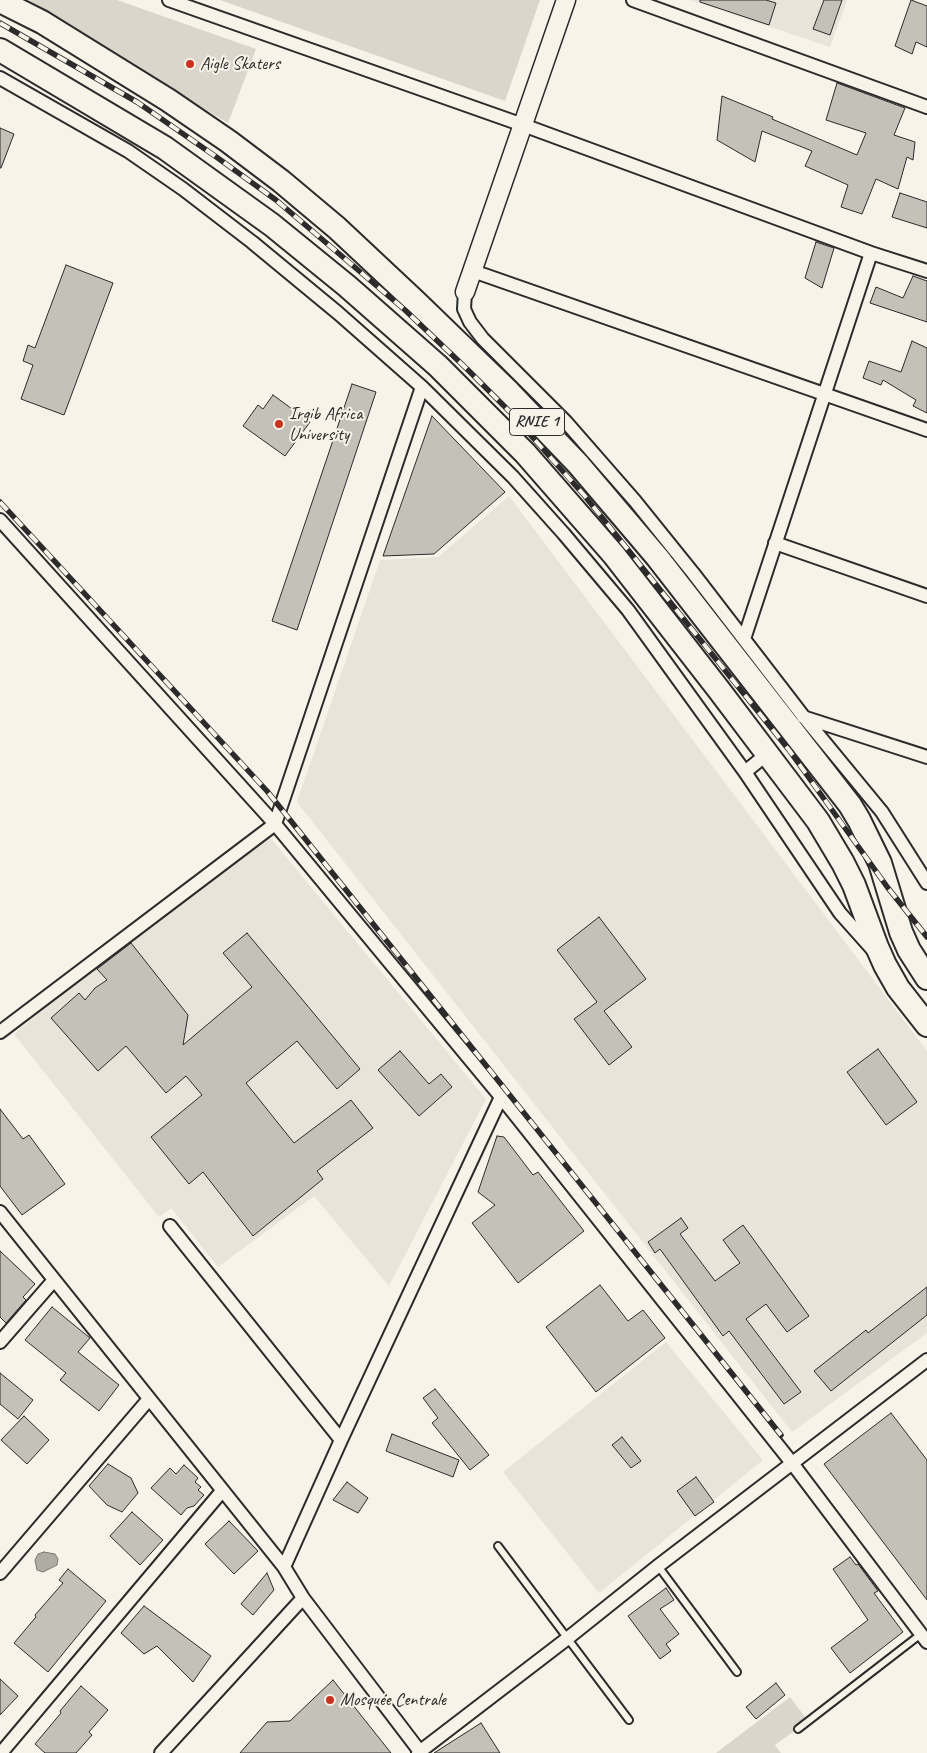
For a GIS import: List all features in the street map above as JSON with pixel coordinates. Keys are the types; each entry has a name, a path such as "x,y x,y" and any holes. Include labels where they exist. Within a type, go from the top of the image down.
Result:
{"highway":[{"name":"RNIE 1","path":"0,1 42,22 168,100 228,141 280,181 337,228 416,302 509,392 572,458 657,557 850,805 880,864 901,932 909,950 927,978"},
{"name":"RNIE 1","path":"0,50 165,148 239,200 348,286 438,366 525,454 614,555 818,821 854,885 883,962 898,988 927,1025"}],"street":[{"path":"169,0 871,253 927,271"},
{"path":"566,0 465,292 464,309 470,322 483,339 566,422 651,521 803,716 882,812 927,884"},
{"path":"634,0 927,107"},
{"path":"0,78 128,151 183,189 252,242 338,312 422,388 513,477 634,617 745,772 840,913 883,962"},
{"path":"744,639 871,253"},
{"path":"473,270 927,430"},
{"path":"0,1032 275,824 422,388"},
{"path":"0,520 275,824 501,1097 792,1463 924,1638"},
{"path":"775,543 927,596"},
{"path":"803,716 927,757"},
{"path":"745,772 767,754"},
{"path":"284,1567 501,1097"},
{"path":"0,1212 284,1567 303,1598 420,1753 658,1566 927,1360"},
{"path":"170,1226 341,1440"},
{"path":"0,1342 54,1280"},
{"path":"0,1573 150,1399"},
{"path":"1,1753 222,1491"},
{"path":"161,1753 303,1598"}],"lane":[{"path":"498,1546 629,1720"},
{"path":"658,1566 737,1672"},
{"path":"798,1729 924,1638"}],"shaded area":[{"name":"Aigle Skaters","path":"24,0 117,0 256,49 228,123 153,79 71,26"},
{"path":"220,0 540,0 505,101"},
{"path":"690,0 847,0 830,47"},
{"path":"509,496 927,1051 927,1333 792,1432 297,802 380,560 438,557"},
{"path":"263,829 486,1099 389,1286 314,1196 218,1267 171,1208 159,1217 14,1034"},
{"path":"666,1342 763,1460 599,1593 503,1472"},
{"path":"44,1552 55,1554 58,1559 57,1565 43,1572 37,1570 35,1560 38,1554"},
{"path":"790,1697 808,1721 775,1745 781,1753 716,1753"}],"building":[{"path":"700,0 766,0 776,3 769,25 700,2"},
{"path":"824,0 842,0 830,35 813,29"},
{"path":"911,0 927,6 927,47 916,42 912,54 895,46"},
{"path":"837,83 905,108 894,135 915,142 913,160 907,157 898,189 876,179 862,214 841,207 848,185 805,166 812,151 762,131 755,162 717,140 722,96 857,155 866,133 826,120"},
{"path":"0,128 14,134 1,168 0,168"},
{"path":"900,193 927,202 927,228 892,217"},
{"path":"816,242 834,248 822,288 805,278"},
{"path":"66,265 113,283 64,415 21,399 33,365 23,361 28,345 35,348"},
{"path":"913,276 927,281 927,322 870,303 876,287 903,298"},
{"path":"912,341 927,348 927,413 913,406 916,400 883,380 881,385 863,378 869,361 901,372"},
{"path":"352,384 376,392 297,630 272,621"},
{"path":"273,395 310,422 285,456 243,426 258,405 263,409"},
{"path":"432,416 505,492 434,554 383,556"},
{"path":"599,917 646,979 604,1011 632,1047 609,1065 574,1019 597,1002 557,950"},
{"path":"247,933 360,1069 337,1089 297,1041 246,1083 294,1143 351,1100 373,1128 317,1171 323,1179 253,1236 203,1172 189,1184 151,1137 202,1095 186,1076 166,1093 126,1046 98,1071 51,1018 79,993 85,1000 95,988 107,980 97,969 131,943 188,1015 183,1045 252,987 223,953"},
{"path":"878,1049 917,1102 886,1125 847,1072"},
{"path":"400,1051 429,1084 441,1074 452,1087 419,1116 378,1070"},
{"path":"0,1109 23,1139 29,1135 65,1184 22,1215 0,1186"},
{"path":"497,1136 504,1137 533,1175 538,1172 584,1231 518,1283 472,1223 495,1205 478,1192"},
{"path":"681,1218 688,1228 680,1234 715,1281 740,1263 723,1240 743,1225 809,1316 787,1332 766,1304 746,1319 801,1392 784,1404 729,1331 723,1336 660,1249 655,1253 648,1242"},
{"path":"0,1251 35,1284 23,1297 26,1300 6,1323 0,1317"},
{"path":"600,1285 628,1321 643,1310 665,1338 596,1392 546,1327"},
{"path":"927,1287 927,1315 831,1391 814,1371 866,1330 868,1333"},
{"path":"52,1307 90,1338 78,1352 119,1385 99,1411 60,1380 66,1373 25,1340"},
{"path":"0,1373 33,1400 18,1419 0,1404"},
{"path":"435,1389 489,1455 470,1470 432,1423 438,1418 423,1398"},
{"path":"891,1413 927,1460 927,1600 824,1464"},
{"path":"24,1416 49,1440 27,1464 1,1440"},
{"path":"392,1434 459,1460 453,1477 386,1451"},
{"path":"622,1437 641,1461 631,1468 612,1445"},
{"path":"108,1464 131,1478 138,1493 122,1512 107,1505 89,1486"},
{"path":"184,1465 198,1478 195,1482 201,1487 198,1490 204,1495 194,1506 187,1508 181,1515 151,1488 170,1468 176,1474"},
{"path":"696,1477 714,1502 695,1516 677,1491"},
{"path":"347,1482 368,1498 358,1513 333,1500"},
{"path":"132,1512 163,1540 140,1565 110,1536"},
{"path":"229,1521 258,1551 234,1574 205,1544"},
{"path":"850,1557 856,1565 858,1564 878,1591 874,1593 903,1632 850,1673 831,1648 868,1620 833,1569"},
{"path":"68,1569 106,1601 48,1672 14,1643 63,1583 59,1580"},
{"path":"267,1573 274,1590 253,1615 241,1604"},
{"path":"666,1588 674,1600 660,1609 679,1634 666,1644 671,1651 660,1659 628,1616"},
{"path":"144,1606 211,1656 193,1682 157,1646 144,1654 121,1633"},
{"path":"0,1679 18,1696 0,1715"},
{"name":"Mosquée Centrale","path":"333,1680 391,1753 240,1753 267,1722 290,1721"},
{"path":"776,1683 785,1695 756,1719 746,1707"},
{"path":"81,1686 108,1710 89,1732 92,1735 76,1753 45,1753 35,1744"},
{"path":"481,1723 500,1753 434,1753"}],"railway":[{"path":"0,23 137,102 276,200 405,310 468,370 510,412 584,495 789,750 888,888 927,937"},
{"path":"0,502 267,791 781,1435"}],"place":[{"name":"Aigle Skaters","path":"190,64"},
{"name":"Irgib Africa University","path":"279,424"},
{"name":"Mosquée Centrale","path":"330,1700"}]}
